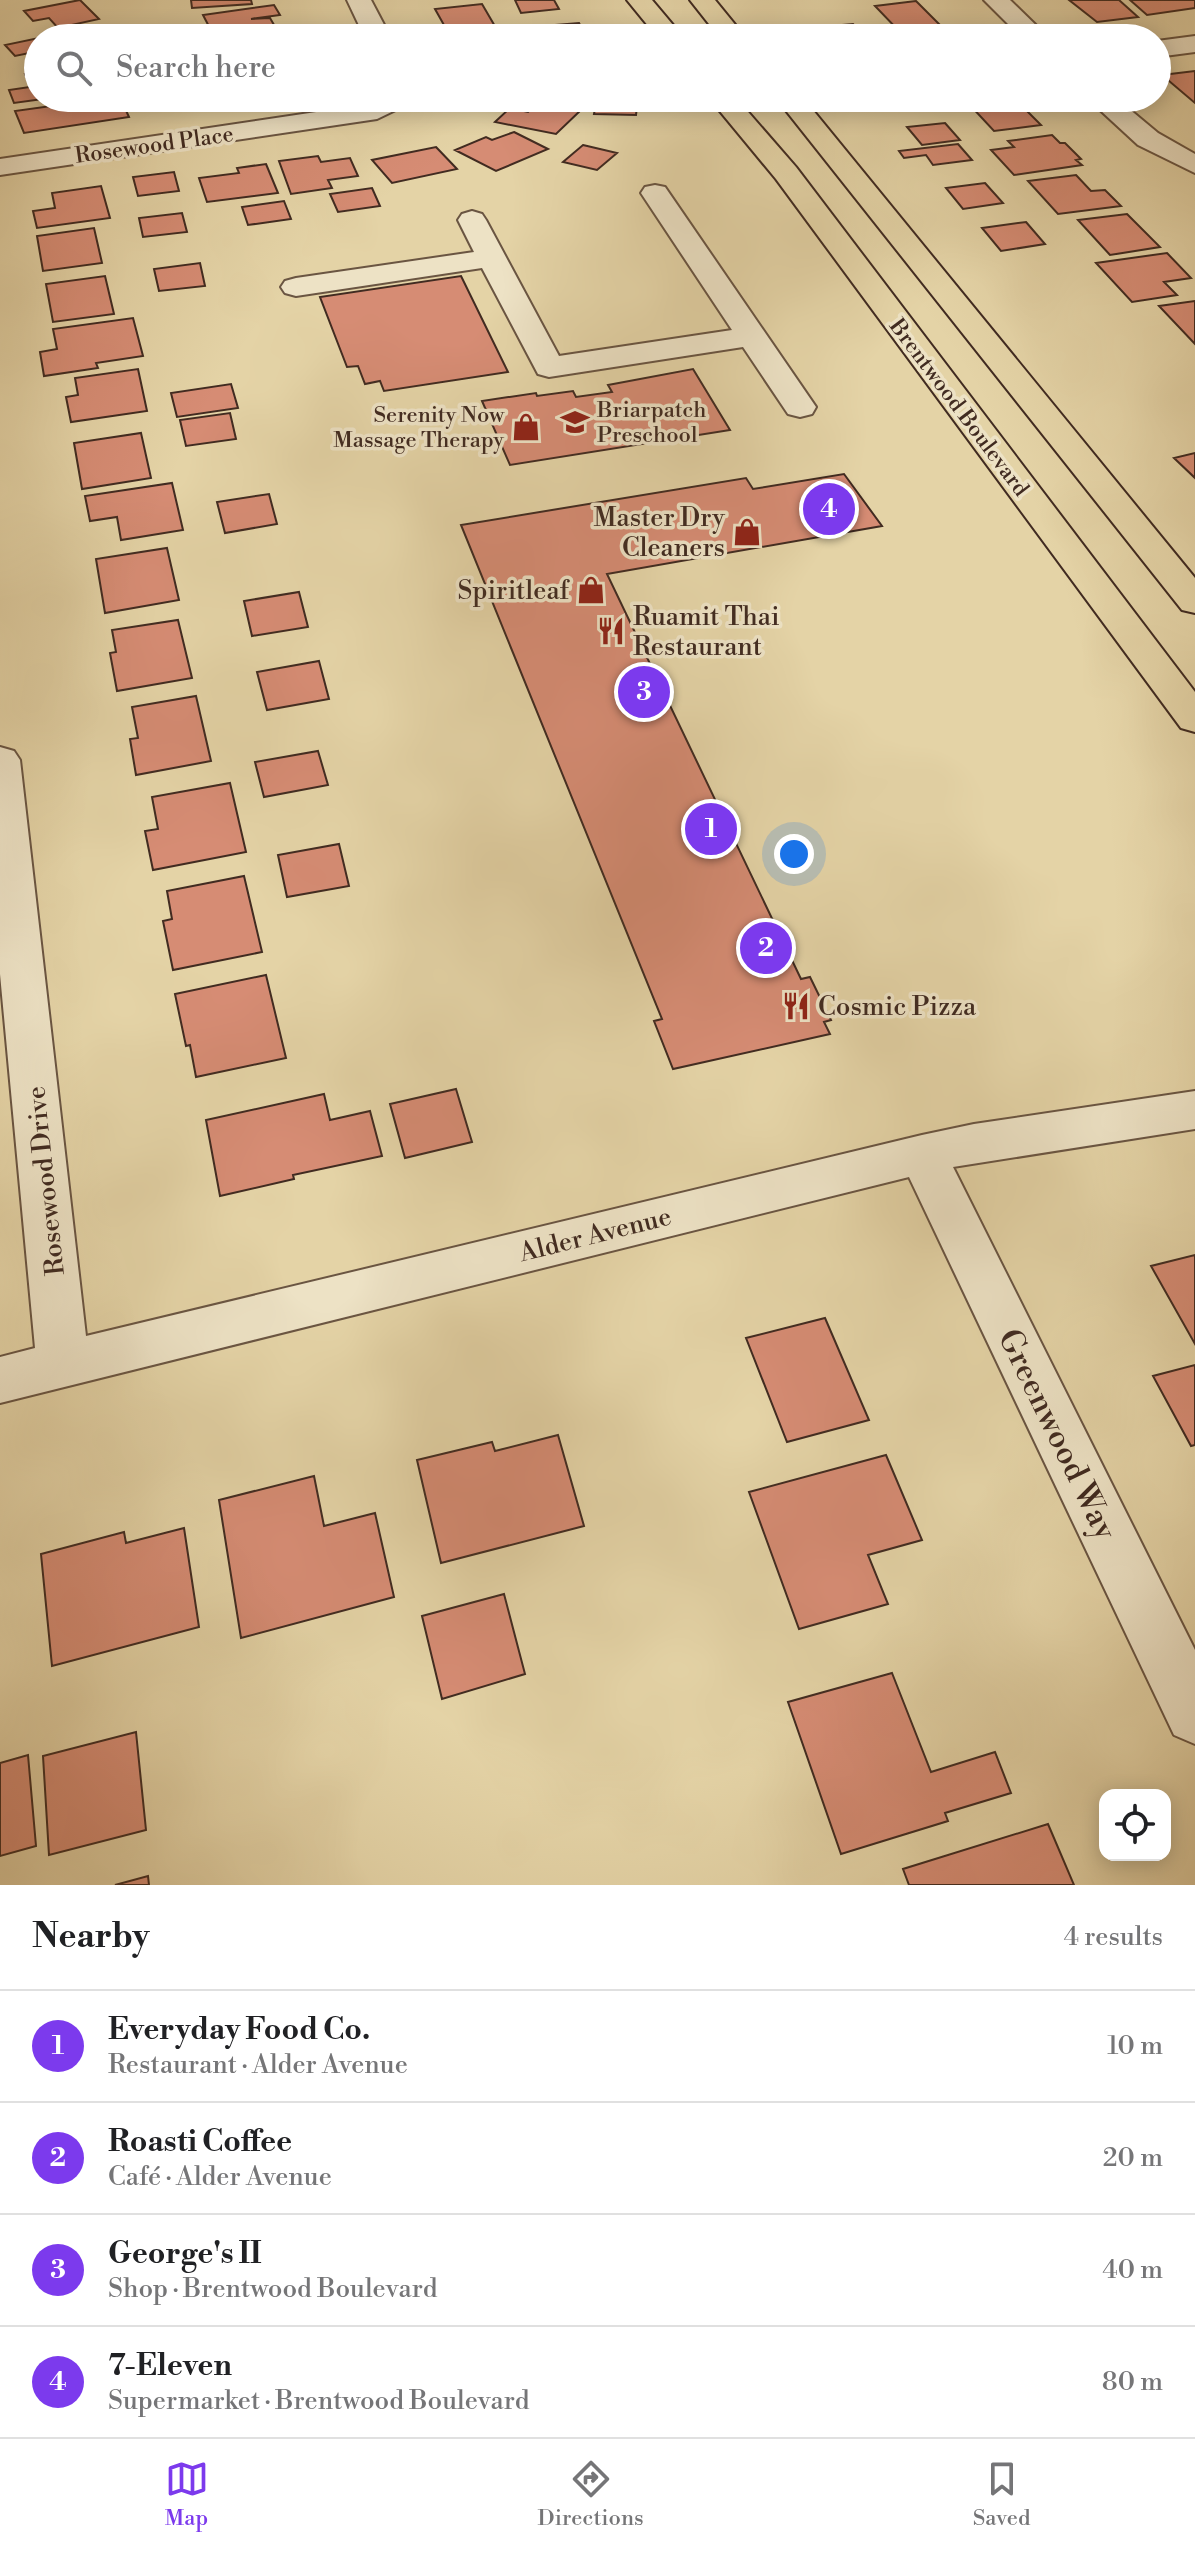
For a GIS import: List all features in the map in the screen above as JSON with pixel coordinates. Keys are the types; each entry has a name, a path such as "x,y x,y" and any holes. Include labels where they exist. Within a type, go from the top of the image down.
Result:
{"main road":[{"path":"639,0 659,24"},
{"path":"702,0 722,24"},
{"path":"727,0 742,24"},
{"name":"Brentwood Boulevard","path":"734,112 786,173 1195,719"},
{"path":"801,112 1195,602"}],"street":[{"path":"359,0 371,24"},
{"path":"996,0 1021,24"},
{"path":"1171,47 1195,44"},
{"name":"Rosewood Place","path":"0,167 370,112"},
{"path":"1116,112 1148,139 1195,165"},
{"path":"655,193 800,407"},
{"path":"472,220 549,367 752,336"},
{"path":"296,287 493,258"},
{"name":"Rosewood Drive","path":"0,760 63,1363"},
{"name":"Alder Avenue","path":"0,1380 922,1154 974,1143 1195,1110"},
{"name":"Greenwood Way","path":"922,1154 1195,1714"}],"building":[{"path":"80,0 99,19 76,24 54,24 49,18 33,21 24,11"},
{"path":"191,0 251,0 252,4 192,8"},
{"path":"515,0 554,0 559,9 521,13"},
{"path":"1069,0 1119,0 1138,17 1097,22"},
{"path":"1130,0 1195,0 1195,8 1147,15"},
{"path":"916,1 939,24 892,24 875,6"},
{"path":"482,4 494,24 443,24 435,9"},
{"path":"274,5 280,15 251,19 270,18 274,24 208,24 203,15"},
{"path":"24,41 24,54 15,56 5,45"},
{"path":"1195,71 1195,103 1171,83 1171,74"},
{"path":"24,88 24,102 14,103 9,90"},
{"path":"15,111 127,112 129,117 24,133"},
{"path":"506,112 579,112 556,134 495,122"},
{"path":"594,112 636,112 636,115"},
{"path":"976,112 1028,112 1041,125 994,131"},
{"path":"945,123 960,140 922,145 907,127"},
{"path":"514,132 548,149 496,171 455,150 486,137 492,140"},
{"path":"1052,135 1081,159 1076,160 1082,165 1014,175 991,150 1014,147 1008,141"},
{"path":"958,144 972,160 933,165 926,155 904,158 899,151"},
{"path":"583,145 617,153 597,170 563,162"},
{"path":"436,147 457,169 392,183 372,160"},
{"path":"318,156 321,162 350,158 358,176 328,180 332,188 291,194 279,161"},
{"path":"266,164 278,193 207,202 199,178 239,173 237,168"},
{"path":"174,172 179,191 138,196 133,177"},
{"path":"1076,175 1091,191 1105,190 1121,206 1058,214 1028,181"},
{"path":"985,183 1003,203 963,209 946,188"},
{"path":"101,186 110,218 37,228 33,211 55,208 52,193"},
{"path":"372,188 380,206 338,212 330,194"},
{"path":"284,201 291,219 248,225 242,207"},
{"path":"182,213 187,232 143,237 139,218"},
{"path":"1127,214 1160,247 1110,255 1078,220"},
{"path":"1026,222 1045,244 1001,251 982,228"},
{"path":"94,228 102,263 43,271 37,236"},
{"path":"1167,253 1191,278 1164,282 1177,295 1132,302 1096,263"},
{"path":"200,263 205,286 159,291 154,269"},
{"path":"105,276 114,314 53,322 46,284"},
{"path":"461,276 508,372 384,391 380,381 365,384 358,366 347,367 320,297"},
{"path":"1195,301 1195,344 1159,306"},
{"path":"133,318 143,356 96,363 98,368 44,376 40,352 57,349 53,329"},
{"path":"138,369 147,411 71,422 66,397 78,395 75,378"},
{"path":"693,369 730,430 510,465 482,401 536,393 537,396 573,391 576,397 612,392 608,385"},
{"path":"231,384 238,408 177,417 171,393"},
{"path":"230,413 236,439 186,446 180,420"},
{"path":"141,433 151,478 82,489 74,443"},
{"path":"1195,453 1195,478 1174,458"},
{"path":"844,474 882,526 607,574 801,979 810,977 831,1020 824,1022 830,1034 673,1069 654,1021 662,1019 461,525 746,478 753,489"},
{"path":"172,483 183,530 121,540 117,517 90,521 85,496"},
{"path":"269,494 277,524 225,533 217,502"},
{"path":"167,548 179,600 105,613 96,559"},
{"path":"299,592 308,627 252,636 244,601"},
{"path":"178,620 192,678 117,691 110,653 116,652 112,630"},
{"path":"319,661 329,699 267,710 257,672"},
{"path":"196,696 211,761 136,775 130,739 138,738 132,707"},
{"path":"318,751 328,785 264,797 255,762"},
{"path":"230,783 246,852 153,870 145,831 158,829 152,797"},
{"path":"339,844 349,886 287,897 278,855"},
{"path":"244,876 262,952 173,970 163,921 172,919 167,891"},
{"path":"266,975 286,1058 196,1077 175,994"},
{"path":"456,1089 472,1142 405,1158 390,1104"},
{"path":"324,1094 330,1120 370,1111 382,1156 293,1175 294,1179 220,1196 206,1120"},
{"path":"1195,1255 1195,1344 1151,1266"},
{"path":"825,1318 869,1420 787,1442 746,1338"},
{"path":"1195,1365 1195,1445 1191,1446 1153,1376"},
{"path":"558,1435 584,1526 441,1563 417,1460 492,1442 495,1451"},
{"path":"886,1455 922,1540 868,1555 888,1604 799,1629 749,1492"},
{"path":"314,1476 324,1526 375,1513 394,1597 241,1638 219,1500"},
{"path":"184,1528 199,1627 52,1666 41,1554 124,1532 126,1543"},
{"path":"504,1594 525,1674 442,1699 422,1616"},
{"path":"892,1673 931,1772 995,1752 1011,1793 945,1813 948,1821 841,1854 788,1702"},
{"path":"136,1732 146,1830 49,1855 43,1756"},
{"path":"28,1755 36,1846 0,1856 0,1763"},
{"path":"1048,1824 1074,1885 909,1885 903,1869"},
{"path":"148,1876 149,1885 115,1885"}],"place":[{"name":"Briarpatch Preschool","path":"575,422"},
{"name":"Serenity Now Massage Therapy","path":"526,427"},
{"name":"7-Eleven","path":"829,509"},
{"name":"Master Dry Cleaners","path":"747,532"},
{"name":"Spiritleaf","path":"591,590"},
{"name":"Ruamit Thai Restaurant","path":"611,631"},
{"name":"George's II","path":"644,692"},
{"name":"Everyday Food Co.","path":"711,829"},
{"name":"Roasti Coffee","path":"766,948"},
{"name":"Cosmic Pizza","path":"796,1006"}]}
